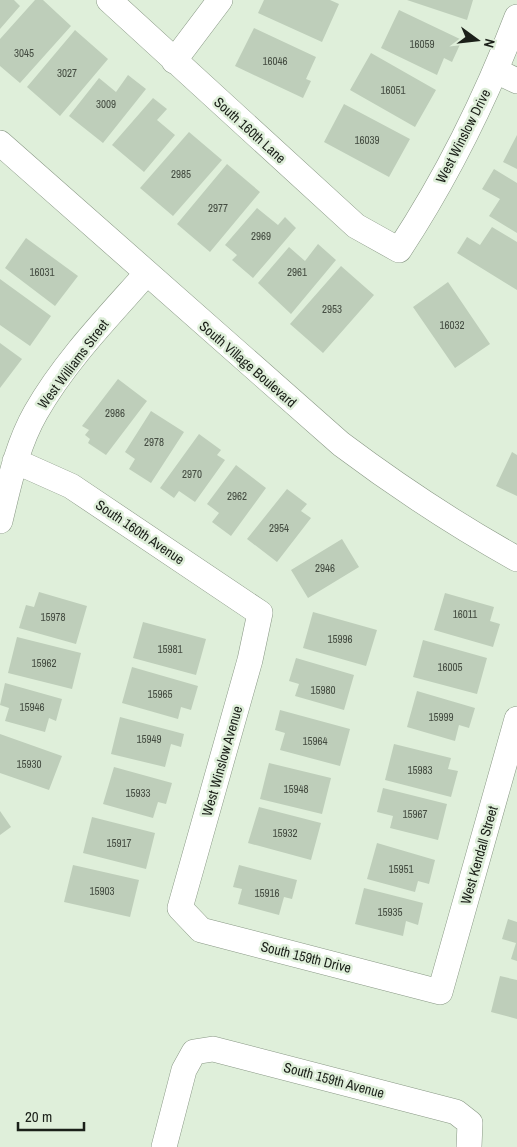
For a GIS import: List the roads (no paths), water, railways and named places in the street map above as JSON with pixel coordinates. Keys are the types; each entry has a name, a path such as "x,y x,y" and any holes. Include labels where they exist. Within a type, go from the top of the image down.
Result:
{"street":[{"name":"South 160th Lane","path":"109,0 356,226 399,250"},
{"path":"174,61 220,0"},
{"name":"West Winslow Drive","path":"399,250 430,203 507,76 517,18"},
{"name":"South Village Boulevard","path":"0,143 146,274 341,444 390,481 517,559"},
{"name":"West Williams Street","path":"0,521 15,461 36,412 66,369 146,274"},
{"name":"South 160th Avenue","path":"15,461 71,486 260,613"},
{"name":"West Winslow Avenue","path":"180,908 250,660 260,613"},
{"name":"West Kendall Street","path":"440,992 517,719"},
{"name":"South 159th Drive","path":"180,908 201,930 440,992"},
{"name":"South 159th Avenue","path":"164,1147 184,1070 194,1052 213,1049 456,1112 469,1135"}]}
